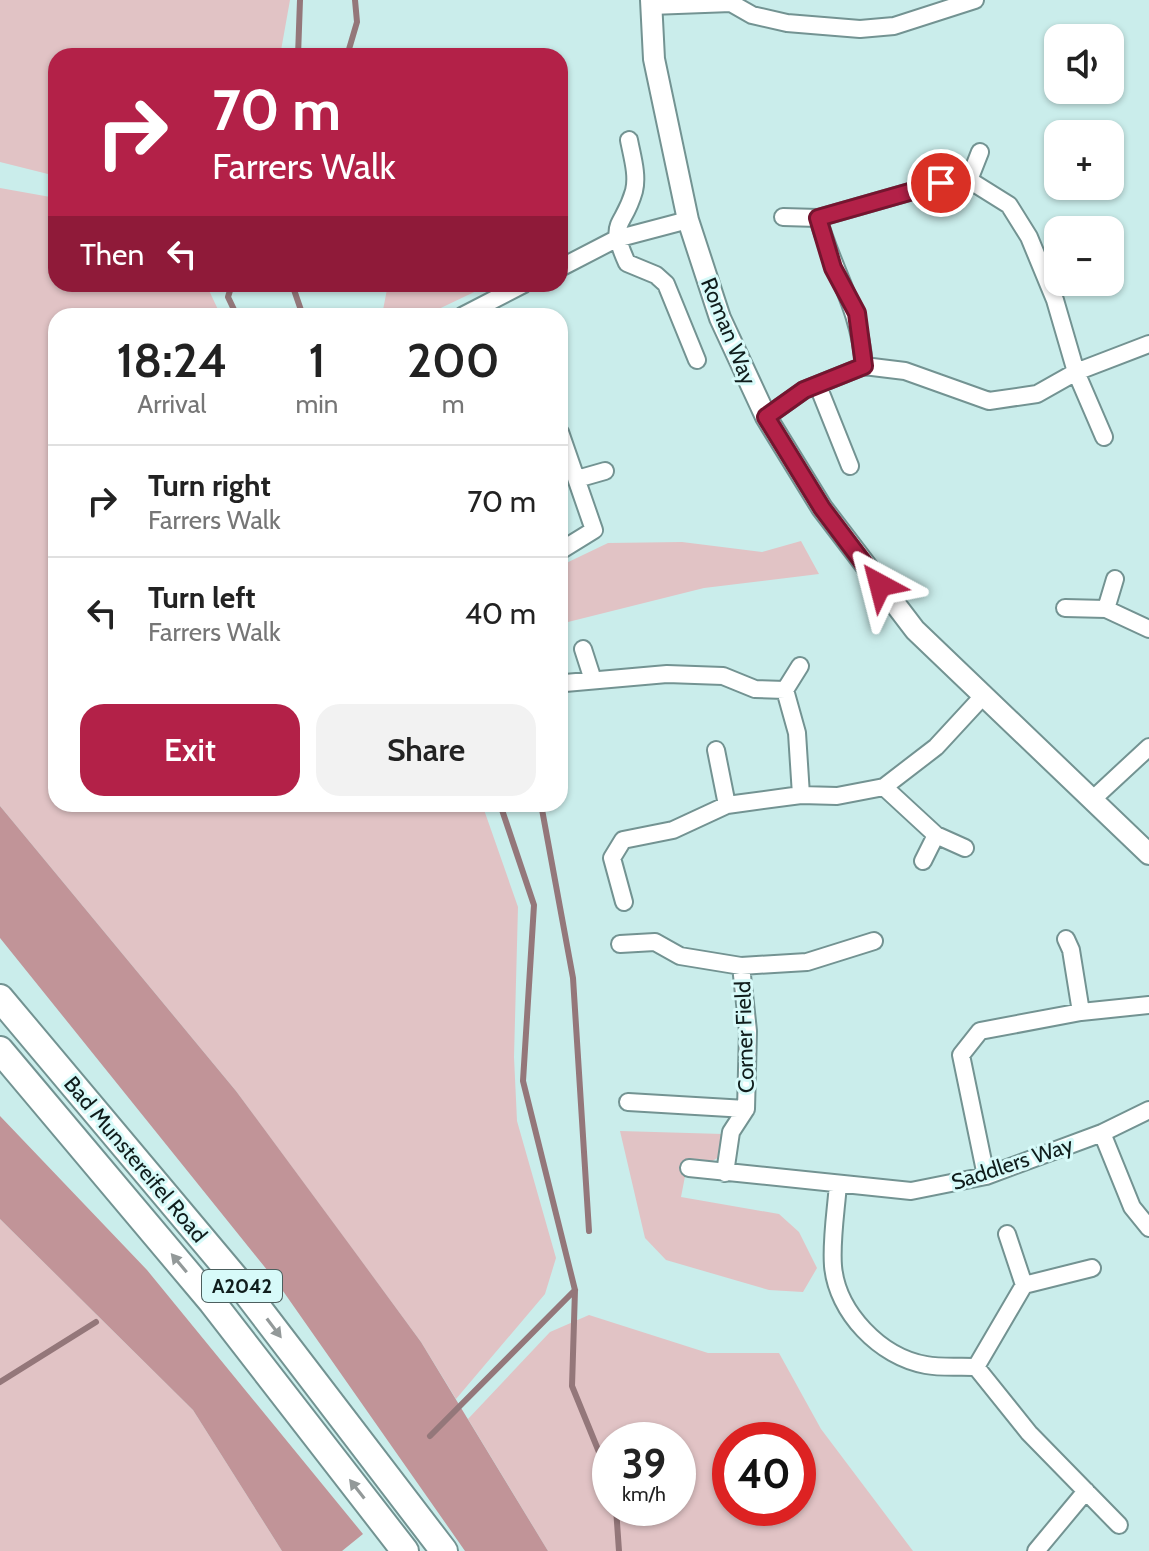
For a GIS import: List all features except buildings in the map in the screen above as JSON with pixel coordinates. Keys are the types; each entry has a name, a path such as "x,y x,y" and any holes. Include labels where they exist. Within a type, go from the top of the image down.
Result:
{"main road":[{"name":"Bad Munstereifel Road","path":"0,995 236,1279 444,1551"},
{"name":"Bad Munstereifel Road","path":"0,1050 212,1302 405,1551"},
{"path":"0,1072 75,1141"}],"street":[{"path":"651,3 731,3 752,15 787,23 860,29 894,26 975,0"},
{"name":"Roman Way","path":"651,3 654,59 688,220 720,318 766,417 822,508 906,619 1149,854"},
{"path":"629,140 635,188 616,225 616,239 627,263 656,275 666,284 697,360"},
{"path":"980,152 969,180 1009,205 1029,237 1055,300 1076,372 1104,437"},
{"path":"783,217 818,218 941,183"},
{"path":"818,218 833,268 857,313 864,366"},
{"path":"568,264 616,239 688,220"},
{"path":"486,308 508,292"},
{"path":"766,417 804,390 864,366 905,371 989,401 1037,394 1076,372 1149,344"},
{"path":"818,386 850,466"},
{"path":"568,454 594,530 568,546"},
{"path":"577,479 605,471"},
{"path":"1106,609 1115,579"},
{"path":"1065,608 1106,609 1149,629"},
{"path":"583,649 593,680"},
{"path":"800,666 785,690 797,733 801,795"},
{"path":"568,683 667,674 723,676 755,689 785,690"},
{"path":"624,902 612,858 623,840 673,830 727,805 801,795 837,796 884,787 936,747 984,695"},
{"path":"1093,799 1149,747"},
{"path":"716,750 727,805"},
{"path":"884,787 936,835 965,848"},
{"path":"923,861 936,835"},
{"path":"1066,939 1071,950 1081,1012"},
{"name":"Corner Field","path":"620,944 655,942 680,956 741,966 807,962 874,941"},
{"name":"Corner Field","path":"725,1173 731,1132 746,1109 748,1031 741,966"},
{"path":"986,1176 961,1055 980,1031 1081,1012 1149,1005"},
{"name":"Corner Field","path":"628,1102 746,1109"},
{"name":"Saddlers Way","path":"689,1168 911,1191 986,1176 1102,1133 1149,1110"},
{"path":"1102,1133 1132,1207 1149,1228"},
{"path":"838,1184 833,1267 842,1297 857,1325 890,1349 924,1365 976,1367 1029,1433 1119,1525"},
{"path":"1007,1234 1024,1285"},
{"path":"976,1367 1024,1285 1092,1268"},
{"path":"1036,1551 1086,1491"}],"shaded area":[{"path":"0,0 290,0 281,48 48,48 48,174 0,162"},
{"path":"0,188 48,197 48,292 210,292 217,308 48,308 48,812 485,812 518,907 514,1057 517,1121 556,1258 545,1294 456,1399 421,1342 236,1091 0,806"},
{"path":"386,292 474,292 441,308 383,308"},
{"path":"801,541 819,574 704,588 568,622 568,562 608,543 682,542 762,552"},
{"path":"0,806 236,1091 352,1248 421,1342 548,1551 465,1551 276,1281 0,938"},
{"path":"0,1116 147,1270 363,1534 342,1551 282,1551 193,1410 0,1219"},
{"path":"620,1131 723,1134 725,1150 721,1155 708,1162 687,1166 681,1197 779,1214 799,1232 817,1268 803,1292 769,1290 666,1260 645,1238"},
{"path":"0,1219 193,1410 282,1551 0,1551"},
{"path":"589,1315 708,1353 779,1353 821,1429 913,1551 548,1551 468,1419 550,1332"}],"waterway":[{"path":"298,48 300,0"},
{"path":"349,48 357,22 355,0"},
{"path":"230,292 228,297 233,308"},
{"path":"295,292 300,308"},
{"path":"503,812 534,905 523,1081 575,1290 572,1386 592,1435"},
{"path":"542,812 573,978 589,1231"},
{"path":"430,1436 575,1290"},
{"path":"0,1382 96,1322"},
{"path":"617,1526 619,1551"}],"route":[{"path":"880,585 822,508 766,417 804,390 864,366 857,313 833,268 818,218 941,183"}]}
